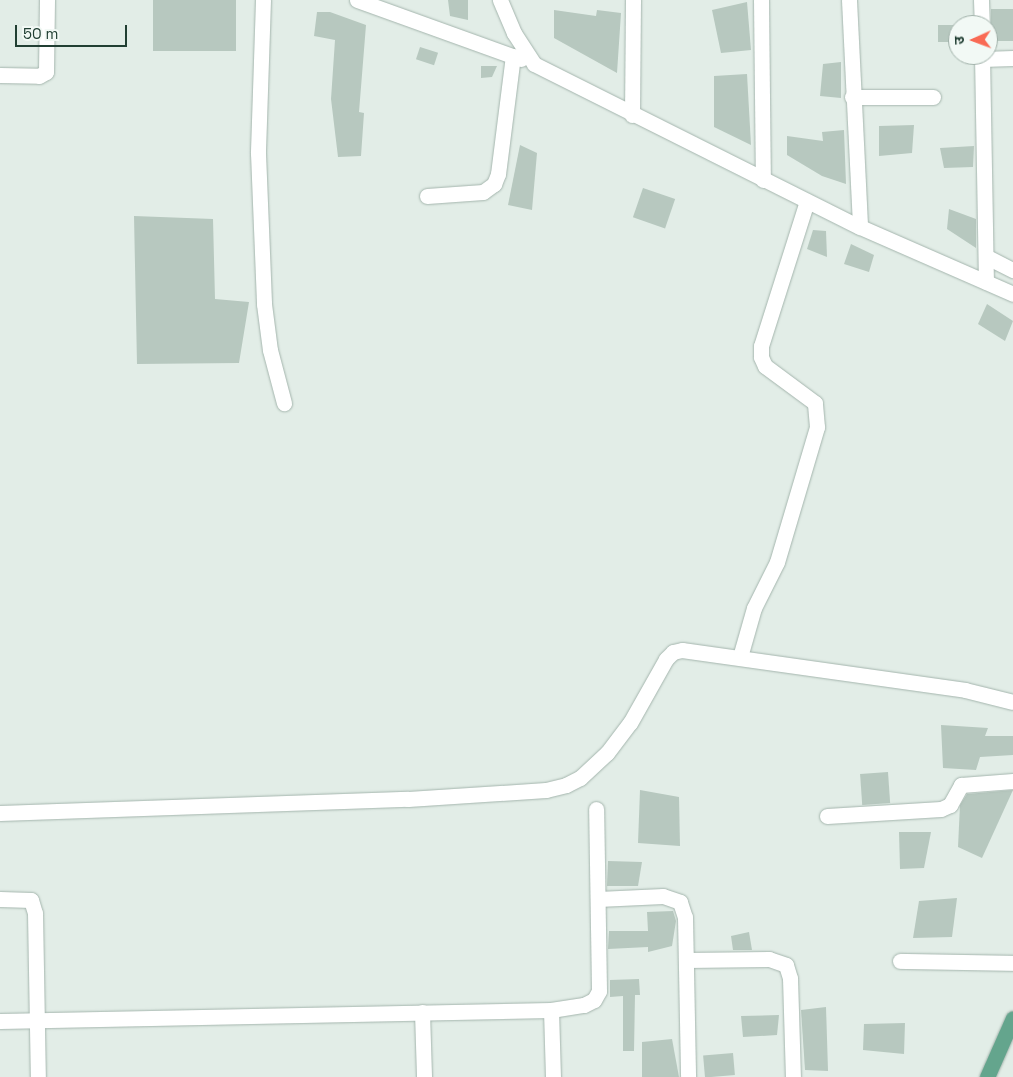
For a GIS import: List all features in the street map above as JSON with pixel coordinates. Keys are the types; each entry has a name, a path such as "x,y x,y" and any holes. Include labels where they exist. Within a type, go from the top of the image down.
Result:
{"main road":[{"path":"987,1077 1013,1018"}],"street":[{"path":"0,75 39,76 46,72 47,0"},
{"path":"263,0 258,153 264,304 270,350 284,403"},
{"path":"357,0 534,64 632,115 860,227 1013,294"},
{"path":"500,0 514,33 534,64"},
{"path":"632,115 633,0"},
{"path":"761,0 763,180"},
{"path":"849,0 852,97 860,227"},
{"path":"981,0 982,15"},
{"path":"427,196 483,192 494,184 498,174 513,56"},
{"path":"998,58 1013,58"},
{"path":"982,65 986,282"},
{"path":"852,97 933,97"},
{"path":"740,658 754,608 777,562 817,427 815,403 765,366 760,357 761,346 806,201"},
{"path":"987,258 1013,270"},
{"path":"0,813 408,799 546,790 580,778 607,753 630,723 666,659 673,652 740,658 965,690 1013,702"},
{"path":"827,816 941,809 950,805 961,785 1013,781"},
{"path":"0,1020 551,1010 584,1005 594,1000 598,991 596,809"},
{"path":"598,899 663,896 680,902 685,917 688,1077"},
{"path":"0,899 31,900 35,913 38,1077"},
{"path":"686,960 769,959 786,965 790,978 793,1077"},
{"path":"900,961 1013,963"},
{"path":"551,1010 553,1077"},
{"path":"422,1012 424,1077"}],"building":[{"path":"153,0 236,0 236,51 153,51"},
{"path":"448,0 468,0 468,20 450,16"},
{"path":"747,2 751,50 721,53 712,10"},
{"path":"991,9 1013,9 1013,41 998,41 998,15 991,15"},
{"path":"554,10 596,16 597,10 621,13 617,73 554,38"},
{"path":"317,12 330,12 366,25 359,112 364,113 361,156 338,157 331,99 335,40 314,36"},
{"path":"938,25 948,25 948,42 938,42"},
{"path":"420,47 438,53 434,65 416,59"},
{"path":"841,62 841,98 820,96 823,64"},
{"path":"481,66 497,66 492,77 481,78"},
{"path":"747,74 751,145 714,127 714,76"},
{"path":"914,125 912,153 879,156 879,126"},
{"path":"844,130 846,184 822,176 787,155 787,136 823,141 822,132"},
{"path":"520,145 537,153 532,210 508,205"},
{"path":"974,146 973,167 944,168 940,148"},
{"path":"643,188 675,199 665,228 633,217"},
{"path":"949,209 976,219 976,248 947,229"},
{"path":"134,216 213,219 215,299 249,302 239,363 137,364"},
{"path":"813,230 826,231 827,257 807,249"},
{"path":"851,244 874,255 869,272 844,264"},
{"path":"987,304 1013,321 1005,341 978,324"},
{"path":"941,725 988,728 985,736 1013,736 1013,755 980,757 976,770 943,768"},
{"path":"888,772 890,803 862,805 860,774"},
{"path":"640,790 679,797 680,846 638,843"},
{"path":"1013,790 982,858 958,847 960,805 967,794"},
{"path":"899,832 931,832 924,868 900,869"},
{"path":"608,861 642,862 638,886 607,886"},
{"path":"957,898 952,937 913,938 919,901"},
{"path":"673,911 676,921 672,946 648,952 648,947 608,949 609,931 648,931 647,912"},
{"path":"749,932 752,950 733,950 731,936"},
{"path":"639,979 640,995 635,995 634,1051 623,1051 623,996 610,997 610,980"},
{"path":"826,1007 828,1071 805,1070 801,1010"},
{"path":"779,1015 777,1035 743,1037 741,1016"},
{"path":"905,1023 904,1054 863,1050 864,1024"},
{"path":"672,1039 679,1077 642,1077 642,1042"},
{"path":"733,1053 735,1075 705,1077 703,1056"}]}
